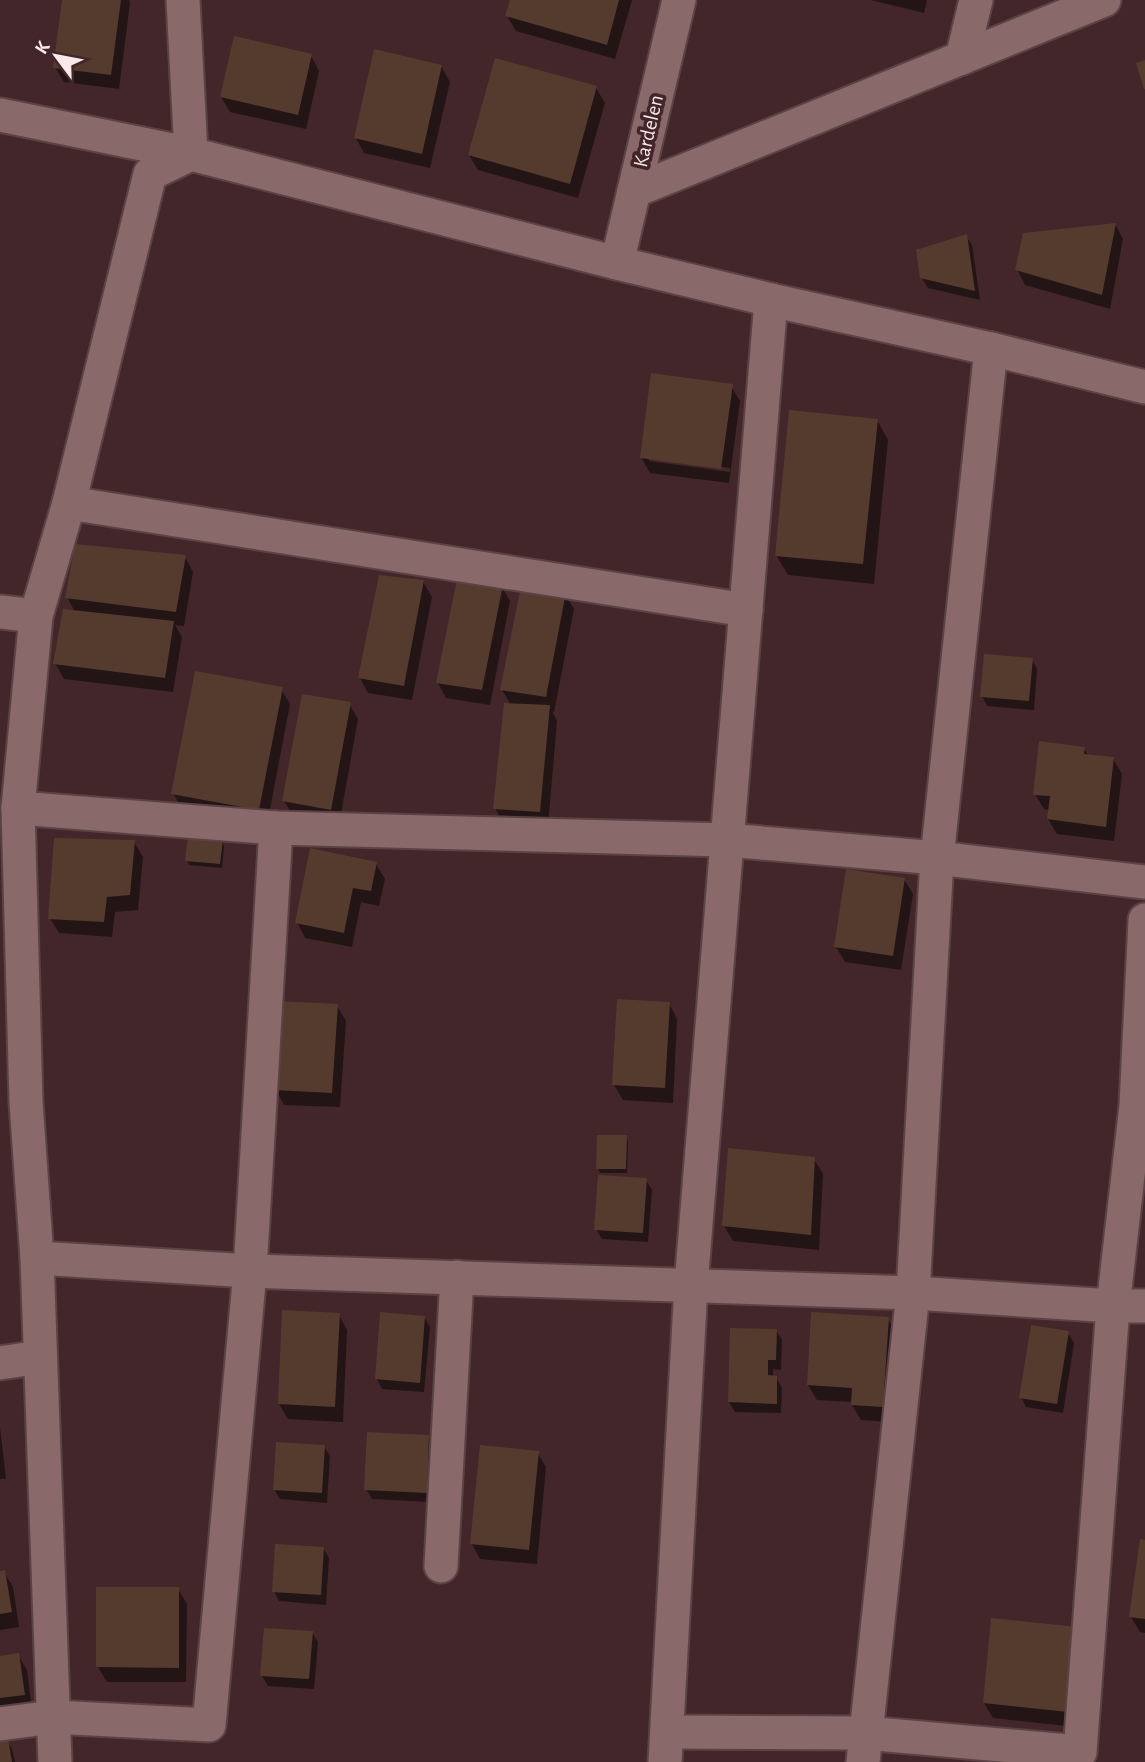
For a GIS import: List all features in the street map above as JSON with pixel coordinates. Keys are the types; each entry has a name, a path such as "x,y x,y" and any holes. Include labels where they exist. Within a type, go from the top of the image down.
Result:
{"street":[{"path":"183,0 191,154"},
{"name":"Kardelen","path":"617,263 679,0"},
{"path":"962,58 976,0"},
{"path":"634,191 1104,0"},
{"path":"0,115 191,154 617,263 1145,387"},
{"path":"55,1762 37,1258 26,1102 18,808 36,616 69,503 150,174 191,154"},
{"path":"771,300 691,1285 667,1747 1080,1752 1129,1306 1145,920"},
{"path":"864,1748 912,1293 937,858 991,349"},
{"path":"69,503 746,610"},
{"path":"0,612 36,616"},
{"path":"18,808 276,828 727,840 937,858 1145,882"},
{"path":"0,1724 53,1717 209,1725 250,1271 276,828"},
{"path":"37,1258 250,1271 912,1293 1129,1306"},
{"path":"441,1566 457,1278"},
{"path":"0,1363 40,1357"}],"building":[{"path":"62,0 121,0 111,75 53,68"},
{"path":"510,0 619,0 607,45 505,16"},
{"path":"234,36 312,54 298,115 220,97"},
{"path":"374,49 442,65 422,154 354,138"},
{"path":"495,58 597,86 570,184 468,155"},
{"path":"1145,60 1145,89 1144,89 1136,63"},
{"path":"1116,223 1102,295 1015,270 1023,233"},
{"path":"967,234 975,291 920,278 916,250"},
{"path":"651,373 733,384 721,469 640,458"},
{"path":"789,410 878,419 863,564 775,556"},
{"path":"75,544 186,555 176,612 65,598"},
{"path":"379,575 424,580 404,686 358,678"},
{"path":"457,579 503,585 482,690 436,683"},
{"path":"521,586 566,592 546,697 500,690"},
{"path":"63,609 174,621 165,678 53,664"},
{"path":"984,654 1033,658 1029,701 980,697"},
{"path":"195,671 283,687 259,810 171,794"},
{"path":"302,694 351,702 331,810 282,801"},
{"path":"504,703 550,705 540,812 493,809"},
{"path":"1039,741 1085,747 1084,754 1114,757 1106,827 1047,819 1050,796 1033,795"},
{"path":"188,836 223,840 220,864 185,861"},
{"path":"54,838 135,840 130,895 107,897 104,922 48,919"},
{"path":"310,848 377,862 371,891 353,888 344,933 295,923"},
{"path":"846,869 905,878 893,956 834,947"},
{"path":"617,999 670,1002 665,1088 612,1085"},
{"path":"277,1001 338,1004 332,1093 274,1090"},
{"path":"597,1135 627,1135 626,1169 596,1169"},
{"path":"728,1148 815,1157 811,1235 722,1226"},
{"path":"598,1175 647,1178 643,1233 594,1230"},
{"path":"282,1310 340,1313 335,1407 278,1404"},
{"path":"380,1312 425,1316 420,1383 375,1379"},
{"path":"811,1312 889,1317 883,1407 851,1405 852,1388 807,1385"},
{"path":"1031,1325 1069,1331 1057,1404 1019,1398"},
{"path":"730,1328 777,1329 776,1360 768,1360 768,1375 777,1376 777,1404 728,1402"},
{"path":"367,1432 429,1435 427,1493 364,1490"},
{"path":"276,1442 325,1445 322,1493 273,1490"},
{"path":"480,1445 539,1451 529,1550 470,1544"},
{"path":"1140,1539 1145,1540 1145,1619 1129,1617"},
{"path":"275,1544 324,1547 321,1595 272,1592"},
{"path":"5,1570 12,1612 0,1614 0,1571"},
{"path":"96,1587 179,1587 179,1668 96,1667"},
{"path":"991,1618 1077,1627 1068,1712 983,1703"},
{"path":"264,1628 313,1631 309,1679 260,1676"},
{"path":"19,1653 25,1695 0,1698 0,1656"},
{"path":"8,1738 12,1762 0,1762 0,1739"}]}
